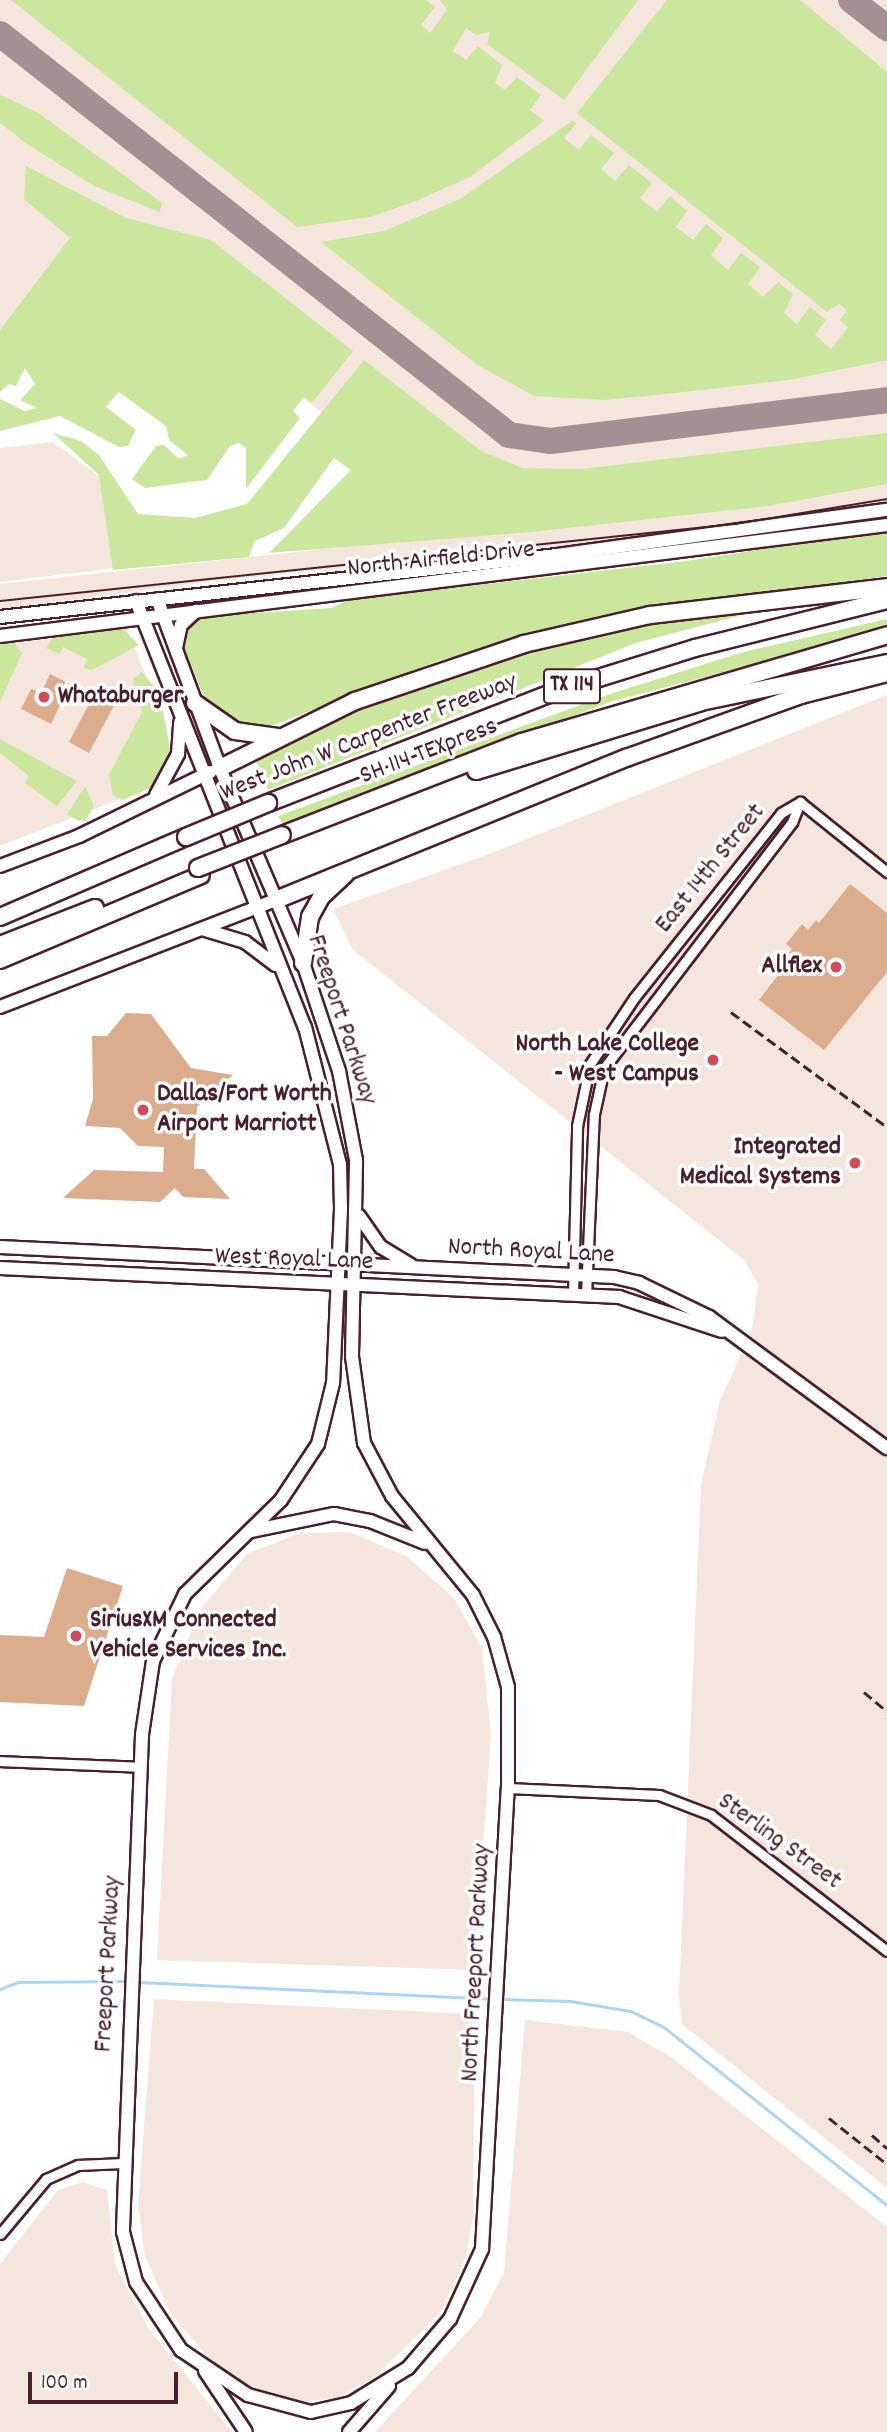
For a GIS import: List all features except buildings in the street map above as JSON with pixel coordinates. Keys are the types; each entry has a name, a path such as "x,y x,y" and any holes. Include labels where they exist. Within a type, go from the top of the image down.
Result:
{"highway":[{"path":"219,768 278,737 401,683 583,628 705,607 887,587"},
{"name":"West John W Carpenter Freeway","path":"0,917 186,836 560,690 695,648 887,600"},
{"name":"SH 114 TEXpress","path":"282,839 522,742 887,635"},
{"name":"TX 114","path":"0,960 200,871 282,839 561,742 701,702 887,663"},
{"path":"276,900 783,701 887,673"},
{"path":"195,703 235,731 278,737"},
{"path":"303,963 310,917 321,897 355,867"},
{"path":"0,945 200,871"}],"main road":[{"name":"North Airfield Drive","path":"0,617 558,555 887,510"},
{"name":"North Airfield Drive","path":"0,636 160,614 519,575 887,525"},
{"name":"Freeport Parkway","path":"157,599 160,614 219,768 303,963 335,1059 356,1160 359,1216 352,1356 364,1443 392,1496 428,1544"},
{"name":"Freeport Parkway","path":"136,600 139,617 317,1065 340,1164 340,1266 333,1384 318,1444 281,1500 205,1570 164,1630 146,1693 123,2162 123,2232 136,2281 173,2340 203,2368"},
{"path":"176,655 181,625 197,610"},
{"path":"155,797 178,754 180,718"},
{"name":"West John W Carpenter Freeway","path":"0,866 79,836 219,768"},
{"path":"0,1007 276,900"},
{"path":"201,929 245,942 278,967"},
{"path":"317,1065 335,1059"},
{"path":"359,1216 381,1247 421,1269"},
{"name":"West Royal Lane","path":"0,1247 356,1266"},
{"path":"36,1270 38,1249"},
{"name":"North Royal Lane","path":"356,1266 639,1283 732,1334 887,1448"},
{"name":"West Royal Lane","path":"0,1268 580,1295"},
{"name":"North Royal Lane","path":"580,1295 643,1301 732,1334"},
{"path":"247,1532 297,1517 334,1514 370,1521 428,1544"},
{"name":"North Freeport Parkway","path":"396,2378 450,2319 482,2249 508,1788 508,1687 494,1637 472,1595 428,1544"},
{"path":"203,2368 248,2395 312,2412 347,2405 396,2378"},
{"path":"203,2368 246,2432"},
{"path":"349,2432 396,2378"}],"street":[{"path":"800,802 887,872"},
{"name":"East 14th Street","path":"580,1279 594,1114 602,1071 625,1033 792,822 800,802"},
{"name":"East 14th Street","path":"580,1295 577,1126 590,1064 634,998 781,813 800,802"},
{"path":"0,1761 141,1767"},
{"name":"Sterling Street","path":"508,1788 659,1795 701,1811 739,1834 887,1951"},
{"path":"0,2234 46,2179 78,2165 123,2162"}],"shaded area":[{"path":"0,0 887,0 887,479 680,509 337,425 300,396 0,330"},
{"path":"53,442 104,480 114,568 0,582 0,448"},
{"path":"887,484 887,504 744,527 216,581 0,609 0,584 469,533 531,532"},
{"path":"127,629 167,727 133,794 0,846 0,645"},
{"path":"887,695 887,2188 682,2024 679,1995 701,1484 720,1401 752,1330 758,1284 744,1260 353,950 333,909 484,856"},
{"path":"350,1532 406,1556 454,1598 482,1648 491,1735 474,1970 157,1960 172,1678 200,1610 247,1554 300,1533"},
{"path":"154,1999 475,2014 473,2217 466,2256 441,2312 377,2375 338,2398 297,2402 246,2386 208,2357 170,2313 145,2256 138,2204"},
{"path":"525,2020 628,2032 671,2057 887,2227 887,2432 375,2432 480,2318 504,2273"},
{"path":"83,2182 107,2190 115,2265 149,2329 232,2432 0,2432 0,2264 58,2190"}],"green space":[{"path":"11,0 426,0 435,7 421,25 430,33 447,10 440,0 638,0 564,100 487,44 490,32 476,35 466,28 453,51 466,60 478,46 502,65 495,83 505,90 517,77 541,95 530,110 544,121 470,177 416,201 370,217 297,227"},
{"path":"667,0 800,0 887,72 887,360 789,380 657,395 604,400 534,396 476,364 321,242 384,231 460,199 572,121 577,123 564,138 579,150 591,135 614,153 601,169 615,181 629,165 652,183 640,198 657,212 670,196 687,211 676,227 693,240 706,224 723,238 711,255 728,270 741,253 760,267 748,284 763,297 778,282 793,294 784,313 797,324 810,307 826,320 815,335 831,349 848,328 840,320 847,310 839,304 827,312 577,113"},
{"path":"0,95 37,112 162,203 160,212 94,186 27,144 0,123"},
{"path":"26,166 126,218 211,240 353,351 312,403 304,397 293,411 300,418 246,489 246,448 239,443 230,446 207,480 145,488 132,479 156,446 164,445 179,459 188,455 169,440 166,426 119,392 106,407 136,430 128,446 119,447 60,416 0,431 0,399 25,411 37,408 20,400 35,384 25,368 16,386 9,384 0,392 0,330 70,238 24,199"},
{"path":"364,360 481,451 523,468 581,469 887,433 887,484 768,506 531,532 269,553 351,470 334,458 284,528 255,541 249,557 113,570 99,475 53,433 81,441 99,455 138,514 195,518 247,504"},
{"path":"887,530 887,576 607,614 438,661 269,727 240,724 217,711 204,697 182,642 185,625 205,616 331,608 348,600 686,561"},
{"path":"758,606 758,611 636,643 268,790 254,755 394,692 485,662 608,627"},
{"path":"887,619 887,630 613,701 283,824 278,816 613,693 743,652"},
{"path":"121,627 139,645 92,670 84,668 87,659 63,647 60,654 46,648 55,634"},
{"path":"13,641 22,653 0,702 0,642"},
{"path":"142,672 160,694 170,749 153,787 123,800 113,795 109,775 142,712 133,679"},
{"path":"0,739 77,781 57,806 25,783 29,776 0,753"},
{"path":"85,787 94,806 86,820 79,821 67,814"}],"waterway":[{"path":"0,1989 18,1982 128,1981"},
{"path":"138,1982 492,1999"},
{"path":"502,1999 571,2001 631,2011 664,2027 887,2205"}],"taxiway":[{"path":"851,0 887,28"},
{"path":"0,34 509,435 550,441 887,400"}],"tram line":[{"path":"0,601 735,524 887,499"}],"railway":[{"path":"731,1012 887,1127"},
{"path":"864,1692 887,1711"},
{"path":"829,2118 887,2164"},
{"path":"872,2135 887,2148"}],"place":[{"name":"Whataburger","path":"44,697"},
{"name":"Allflex","path":"836,967"},
{"name":"North Lake College - West Campus","path":"713,1060"},
{"name":"Dallas/Fort Worth Airport Marriott","path":"143,1110"},
{"name":"Integrated Medical Systems","path":"855,1163"},
{"name":"SiriusXM Connected Vehicle Services Inc.","path":"76,1636"}]}
